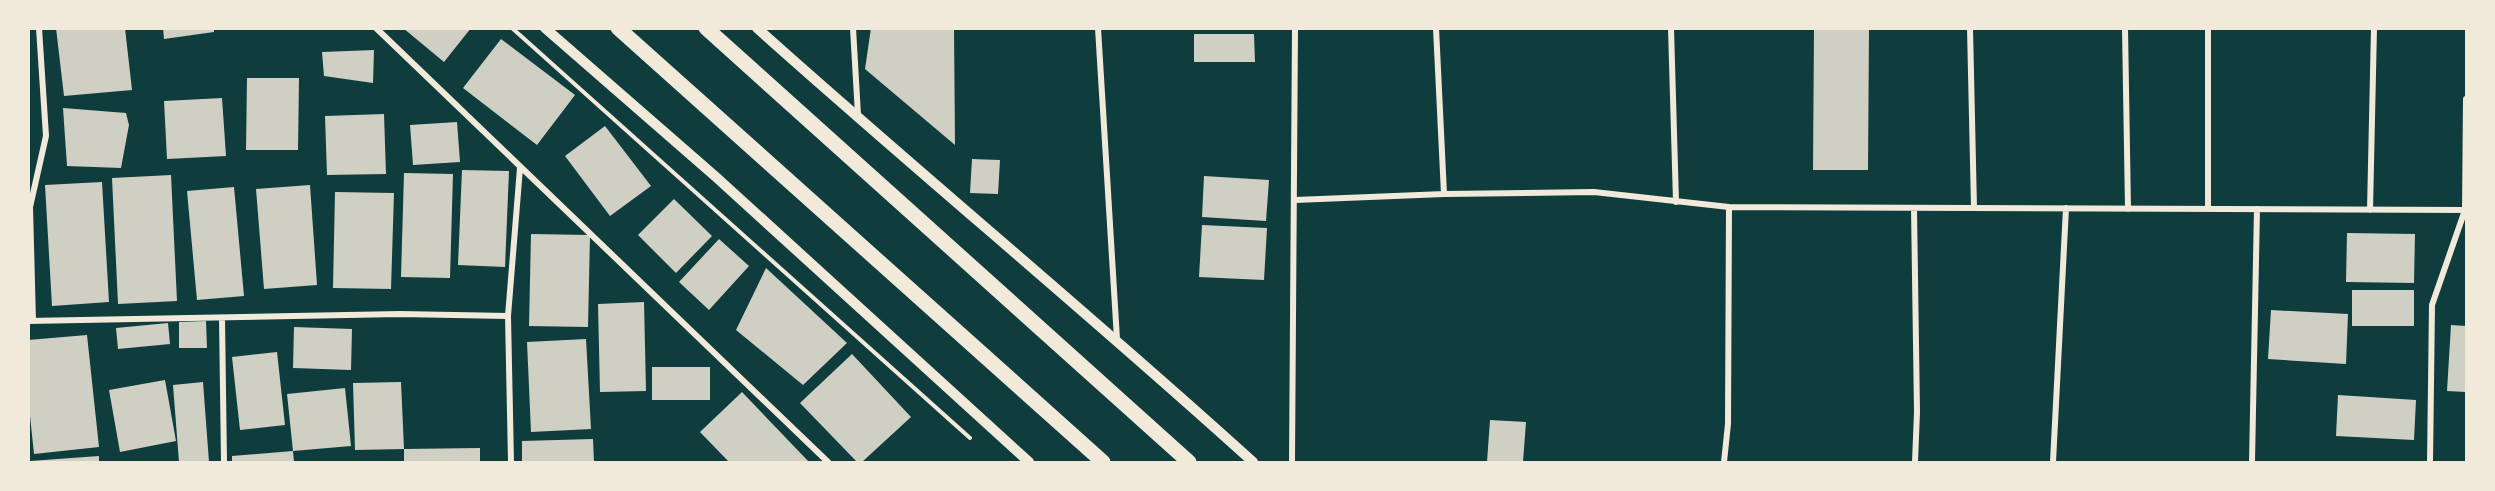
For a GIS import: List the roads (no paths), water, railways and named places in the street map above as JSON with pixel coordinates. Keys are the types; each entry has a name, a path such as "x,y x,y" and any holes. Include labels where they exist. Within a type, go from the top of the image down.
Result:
{"main road":[{"path":"618,28 1103,462"},
{"path":"706,28 1189,462"}],"street":[{"path":"39,28 46,136 30,207 31,321 400,314 508,316"},
{"path":"376,28 828,462"},
{"path":"545,28 716,177 1029,462"},
{"path":"757,28 858,119 1117,339 1253,462"},
{"path":"853,28 858,119"},
{"path":"1098,28 1117,339"},
{"path":"1292,462 1295,28"},
{"path":"1436,28 1444,194"},
{"path":"1671,28 1676,202"},
{"path":"1970,28 1974,208"},
{"path":"2125,28 2127,209"},
{"path":"2208,28 2208,209"},
{"path":"2370,210 2374,28"},
{"path":"2430,462 2432,305 2466,210 2466,99"},
{"path":"512,462 508,316 520,168"},
{"path":"1294,200 1444,194 1594,192 1729,207 2466,210"},
{"path":"1724,462 1728,424 1729,207"},
{"path":"1914,208 1917,412 1915,462"},
{"path":"2054,462 2066,208"},
{"path":"2252,462 2257,209"},
{"path":"222,318 224,462"}]}
